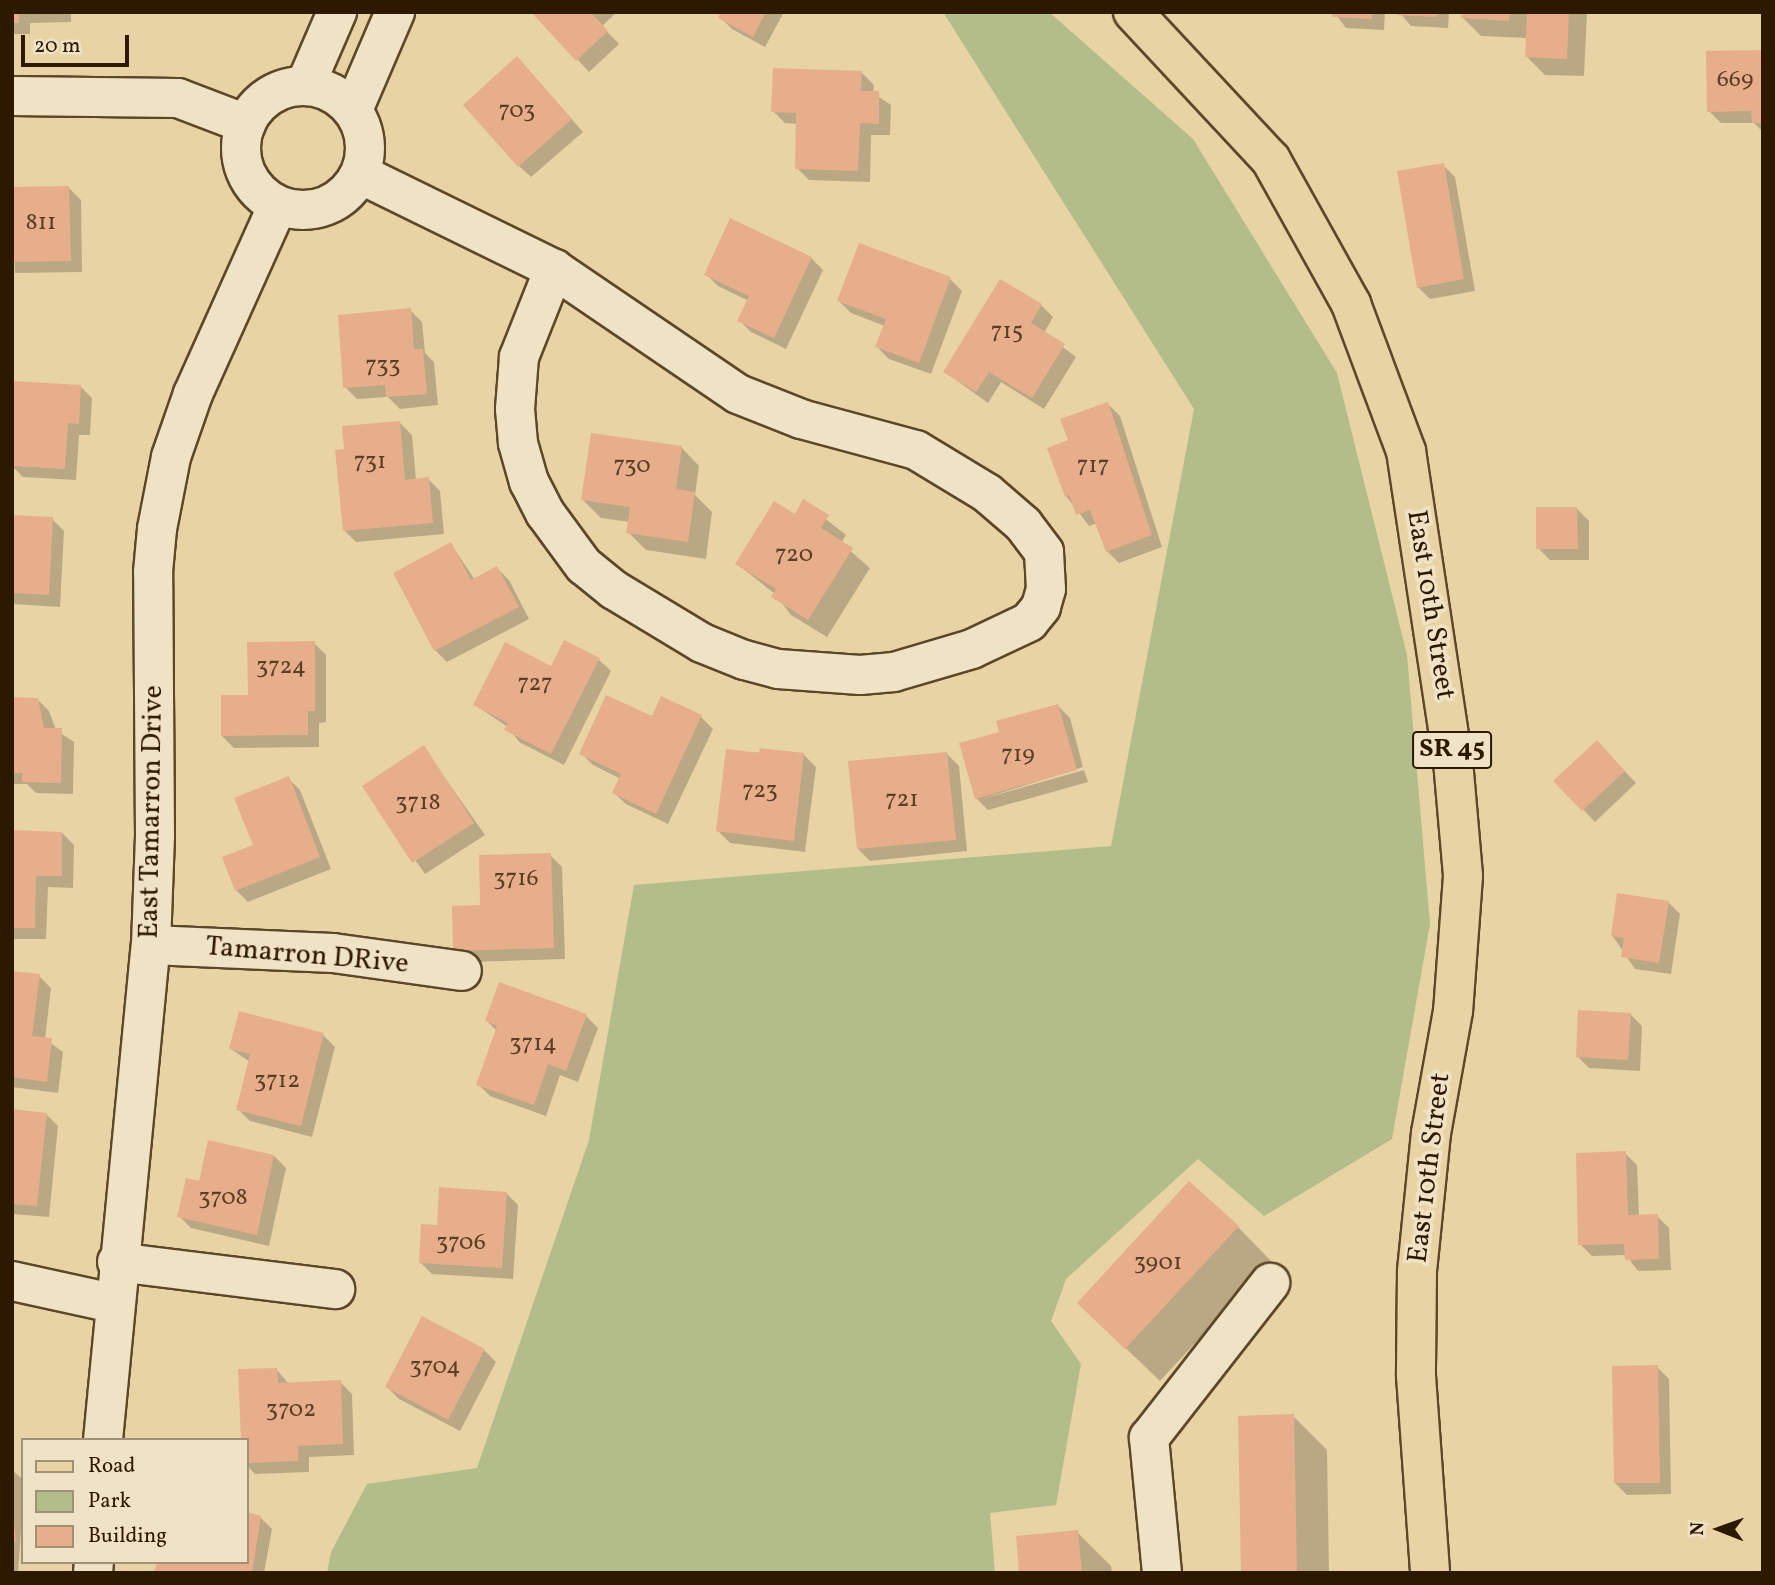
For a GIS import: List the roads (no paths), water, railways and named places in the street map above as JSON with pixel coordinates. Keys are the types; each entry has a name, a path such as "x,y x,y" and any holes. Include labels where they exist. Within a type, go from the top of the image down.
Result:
{"main road":[{"name":"East 10th Street","path":"1133,12 1270,160 1351,304 1406,452 1453,761 1463,876 1452,1011 1431,1133 1417,1272 1416,1376 1430,1573"}],"street":[{"path":"305,86 337,12"},
{"path":"352,110 395,12"},
{"path":"305,86 323,89 352,110 364,134 360,174 339,200 324,208 307,211 278,205 260,193 248,178 242,151 246,124 270,96 305,86"},
{"path":"12,96 178,99 246,124"},
{"path":"360,174 554,269 738,394 801,419 916,450 987,493 1023,524 1044,552 1046,589 1041,607 1029,622 972,649 894,672 860,675 778,669 744,660 702,643 614,590 584,566 545,513 529,482 518,443 515,409 519,357 554,269"},
{"name":"East Tamarron Drive","path":"103,1438 113,1303 151,945 155,835 153,572 157,529 171,457 189,405 278,205"},
{"name":"Tamarron DRive","path":"151,945 333,953 462,971"},
{"path":"117,1262 335,1289"},
{"path":"12,1281 113,1303"},
{"path":"1162,1573 1149,1438 1270,1283"}]}
